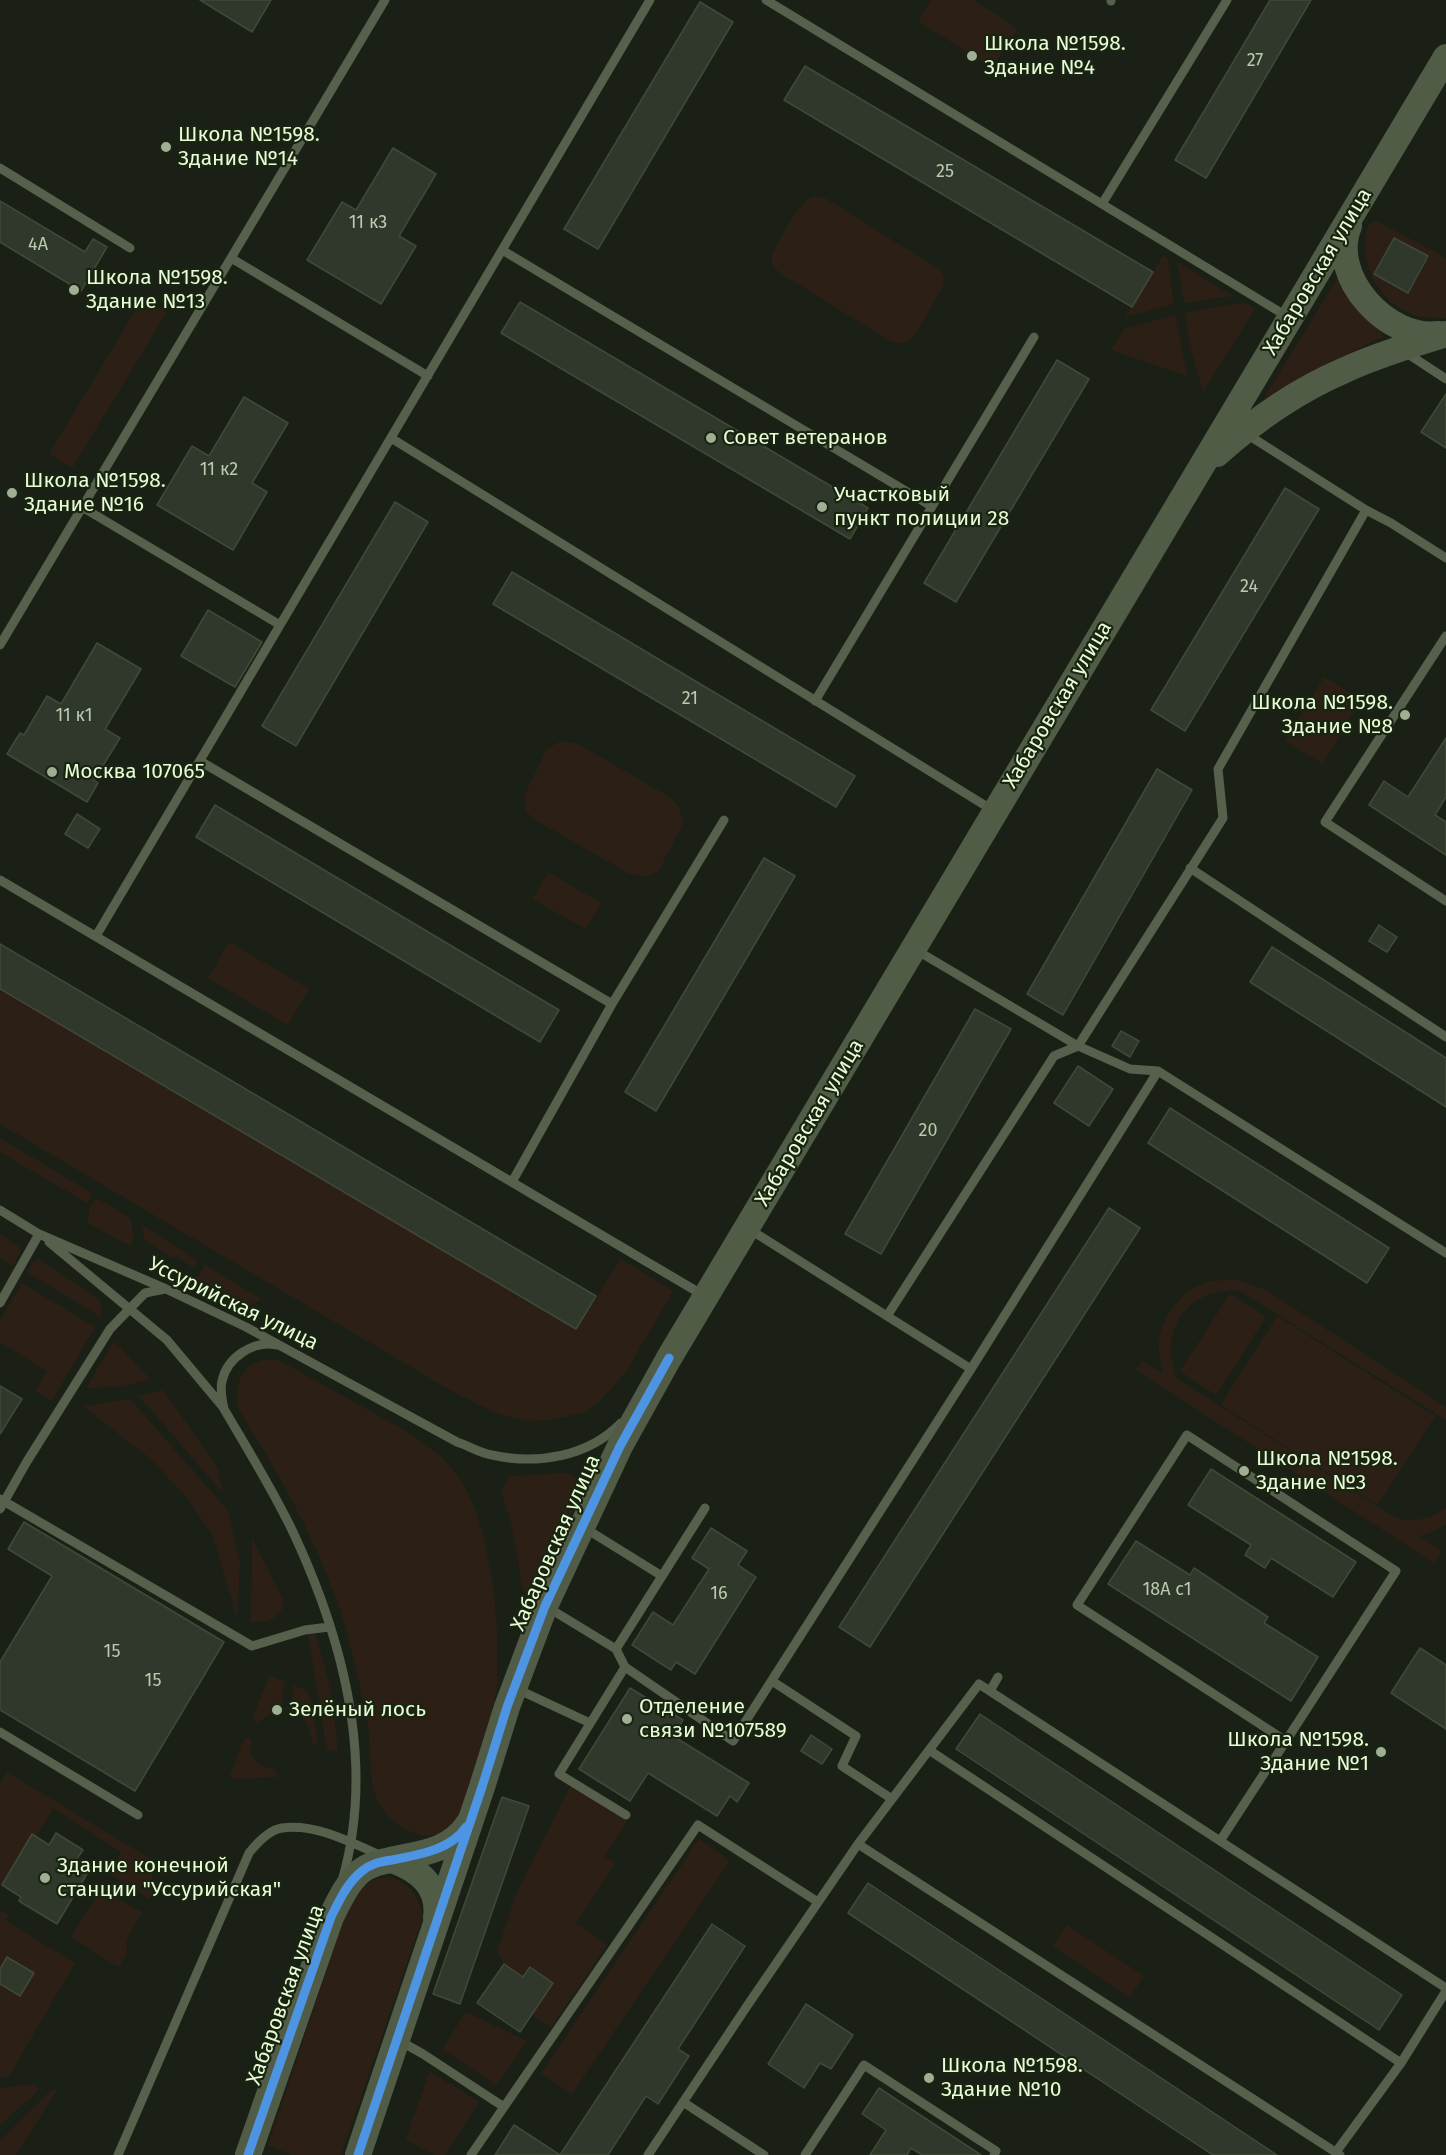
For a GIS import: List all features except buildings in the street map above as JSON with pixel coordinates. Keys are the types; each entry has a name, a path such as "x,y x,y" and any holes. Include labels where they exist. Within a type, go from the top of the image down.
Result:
{"main road":[{"name":"Хабаровская улица","path":"358,2155 515,1688 545,1606 620,1446 747,1227 1446,57"},
{"path":"1355,212 1346,232 1346,255 1351,277 1364,298 1392,323 1413,332 1446,334"},
{"name":"Хабаровская улица","path":"1189,486 1209,461 1280,405 1345,370 1446,334"},
{"name":"Хабаровская улица","path":"248,2155 331,1917 351,1882 362,1871 377,1862 448,1845 461,1834 471,1819"},
{"name":"Хабаровская улица","path":"392,1860 409,1866 423,1877 435,1893 437,1908 435,1925"}],"lane":[{"path":"0,645 385,0"},
{"path":"96,936 650,0"},
{"path":"766,0 1290,318"},
{"path":"1102,204 1227,0"},
{"path":"0,168 130,248"},
{"path":"502,250 931,506"},
{"path":"231,258 428,376"},
{"path":"815,701 1034,337"},
{"path":"1400,349 1446,379"},
{"path":"1243,432 1446,558"},
{"path":"391,438 995,812"},
{"path":"82,507 280,625"},
{"path":"887,1316 1054,1056 1078,1046 1223,818 1218,769 1366,510"},
{"path":"1446,636 1325,822 1446,901"},
{"path":"200,761 612,1004"},
{"path":"512,1182 612,1004 724,820"},
{"path":"1190,868 1446,1037"},
{"path":"0,880 706,1297"},
{"path":"914,949 1078,1046 1130,1069 1158,1071 1446,1253"},
{"path":"545,1606 616,1649 625,1667 733,1741 1158,1071"},
{"name":"Уссурийская улица","path":"0,1210 39,1234 167,1340 224,1409 268,1484 293,1533 315,1585 329,1627"},
{"path":"747,1227 971,1369"},
{"path":"0,1303 39,1234"},
{"name":"Уссурийская улица","path":"39,1234 166,1289 285,1347 407,1415 458,1442 489,1455 513,1459 538,1459 566,1455 590,1448 610,1434 651,1390"},
{"path":"166,1289 145,1293 110,1329 2,1503 252,1646 305,1629 329,1627"},
{"path":"224,1409 221,1396 222,1379 230,1365 254,1346 270,1343 285,1347"},
{"path":"1220,1841 1286,1741 1396,1571 1188,1435 1077,1605 1286,1741"},
{"path":"616,1649 705,1508"},
{"path":"581,1526 662,1576"},
{"name":"Хабаровская улица","path":"329,1627 348,1694 354,1730 356,1770 349,1842 343,1876 331,1917"},
{"path":"625,1667 560,1774 626,1815"},
{"path":"990,1691 998,1677"},
{"path":"772,1681 856,1736 842,1766 892,1799"},
{"path":"648,2155 858,1844 979,1684 1446,1990 1401,2062 1338,2154 858,1844"},
{"path":"515,1688 590,1723"},
{"path":"0,1732 138,1815"},
{"path":"928,1750 1401,2062"},
{"path":"471,2155 698,1825 818,1902"},
{"path":"118,2155 249,1853 260,1840 281,1828 303,1828 330,1834 392,1860"},
{"path":"398,2040 504,2107"},
{"path":"805,2155 864,2065 996,2151 994,2155"},
{"path":"683,2102 764,2155"}],"shaded area":[{"path":"931,0 973,0 1018,28 992,68 918,21"},
{"path":"816,196 825,198 940,270 944,284 914,337 906,342 892,342 780,273 774,267 773,256 784,231 805,202"},
{"path":"1377,221 1446,258 1446,318 1414,315 1401,309 1380,290 1373,278 1365,252 1369,224"},
{"path":"1163,256 1168,259 1174,304 1125,317"},
{"path":"1177,262 1233,296 1184,303"},
{"path":"1336,281 1339,281 1356,310 1382,331 1382,337 1309,373 1267,401 1264,398"},
{"path":"143,298 167,312 72,468 49,454"},
{"path":"1243,302 1255,309 1203,392 1189,343 1185,313"},
{"path":"1175,315 1187,376 1111,350 1124,329"},
{"path":"1324,677 1361,699 1323,764 1285,741"},
{"path":"561,741 578,744 668,796 679,807 683,823 658,872 644,877 628,873 537,821 525,811 524,796 547,749"},
{"path":"548,872 601,903 586,929 532,899"},
{"path":"229,942 309,989 288,1025 208,978"},
{"path":"0,989 576,1329 621,1259 673,1291 626,1372 598,1403 586,1412 552,1420 524,1421 494,1412 450,1390 0,1124"},
{"path":"0,1138 93,1194 87,1203 0,1152"},
{"path":"97,1198 131,1219 134,1239 130,1246 88,1223 89,1209"},
{"path":"142,1225 198,1261 194,1268 176,1256 174,1259 144,1240"},
{"path":"0,1234 19,1247 20,1251 13,1267 0,1258"},
{"path":"38,1259 101,1301 101,1317 27,1272 33,1262"},
{"path":"205,1265 261,1299 245,1308 196,1280"},
{"path":"1238,1280 1266,1290 1446,1407 1446,1420 1240,1291 1214,1293 1192,1304 1183,1313 1172,1336 1171,1354 1176,1378 1396,1518 1422,1519 1446,1508 1446,1524 1435,1531 1419,1536 1442,1551 1434,1563 1136,1370 1142,1361 1163,1374 1159,1350 1161,1331 1170,1311 1185,1294 1204,1283"},
{"path":"22,1283 95,1327 52,1401 36,1391 47,1371 0,1342 0,1320"},
{"path":"1230,1294 1266,1317 1216,1395 1180,1371"},
{"path":"1277,1316 1435,1416 1378,1505 1221,1405"},
{"path":"114,1341 150,1379 120,1387 86,1388"},
{"path":"272,1359 280,1361 388,1421 429,1447 441,1457 461,1481 480,1525 487,1551 495,1607 498,1660 496,1693 463,1805 457,1819 440,1834 420,1835 400,1826 391,1819 379,1803 371,1771 364,1702 345,1625 335,1596 299,1514 239,1410 237,1391 242,1375 253,1364"},
{"path":"163,1390 218,1468 223,1493 139,1396"},
{"path":"130,1399 228,1511 240,1563 237,1618 213,1536 188,1499 151,1459 83,1406"},
{"path":"565,1473 577,1479 583,1490 538,1590 533,1595 527,1595 523,1588 511,1524 501,1490 510,1476"},
{"path":"252,1538 284,1601 277,1616 251,1622"},
{"path":"315,1632 332,1694 338,1753 327,1750 308,1633"},
{"path":"270,1675 285,1682 281,1712 272,1712 257,1724 252,1718"},
{"path":"294,1685 309,1692 318,1743 313,1744 309,1727 304,1720 290,1711"},
{"path":"245,1738 252,1742 251,1753 256,1762 264,1767 275,1769 277,1777 232,1779 230,1776"},
{"path":"7,1772 149,1858 154,1890 149,1899 110,1874 121,1852 53,1808 36,1837 32,1835 2,1885 0,1884 0,1783"},
{"path":"571,1785 628,1820 604,1856 615,1863 576,1923 607,1945 551,2027 532,2015 553,1983 530,1967 523,1977 504,1964 497,1951 517,1892"},
{"path":"699,1839 730,1860 572,2094 541,2073"},
{"path":"392,1877 413,1892 423,1916 341,2155 292,2155 268,2145 350,1901 368,1883"},
{"path":"100,1890 142,1912 126,1941 127,1954 118,1967 71,1937"},
{"path":"0,1910 8,1915 6,1921 75,1963 9,2076 0,2078 0,1984 20,1996 33,1973 0,1969"},
{"path":"1067,1925 1144,1976 1130,1997 1053,1946"},
{"path":"466,2012 527,2041 496,2085 442,2049"},
{"path":"430,2071 479,2102 445,2155 434,2155 406,2139"},
{"path":"33,2084 40,2089 0,2125 0,2088"},
{"path":"58,2088 16,2155 0,2155 0,2141 49,2092"}],"cycle path":[{"path":"358,2155 507,1707 545,1606 620,1446 669,1358"},
{"path":"248,2155 331,1917 340,1899 357,1876 369,1866 443,1846 460,1835 466,1827"}],"place":[{"name":"Школа №1598. Здание №4","path":"972,56"},
{"name":"Школа №1598. Здание №14","path":"166,147"},
{"name":"Школа №1598. Здание №13","path":"74,290"},
{"name":"Совет ветеранов","path":"711,438"},
{"name":"Школа №1598. Здание №16","path":"12,493"},
{"name":"Участковый пункт полиции 28","path":"822,507"},
{"name":"Школа №1598. Здание №8","path":"1405,715"},
{"name":"Москва 107065","path":"52,772"},
{"name":"Школа №1598. Здание №3","path":"1244,1471"},
{"name":"Зелёный лось","path":"277,1710"},
{"name":"Отделение связи №107589","path":"627,1719"},
{"name":"Школа №1598. Здание №1","path":"1381,1752"},
{"name":"Здание конечной станции \"Уссурийская\"","path":"45,1878"},
{"name":"Школа №1598. Здание №10","path":"929,2078"}]}
